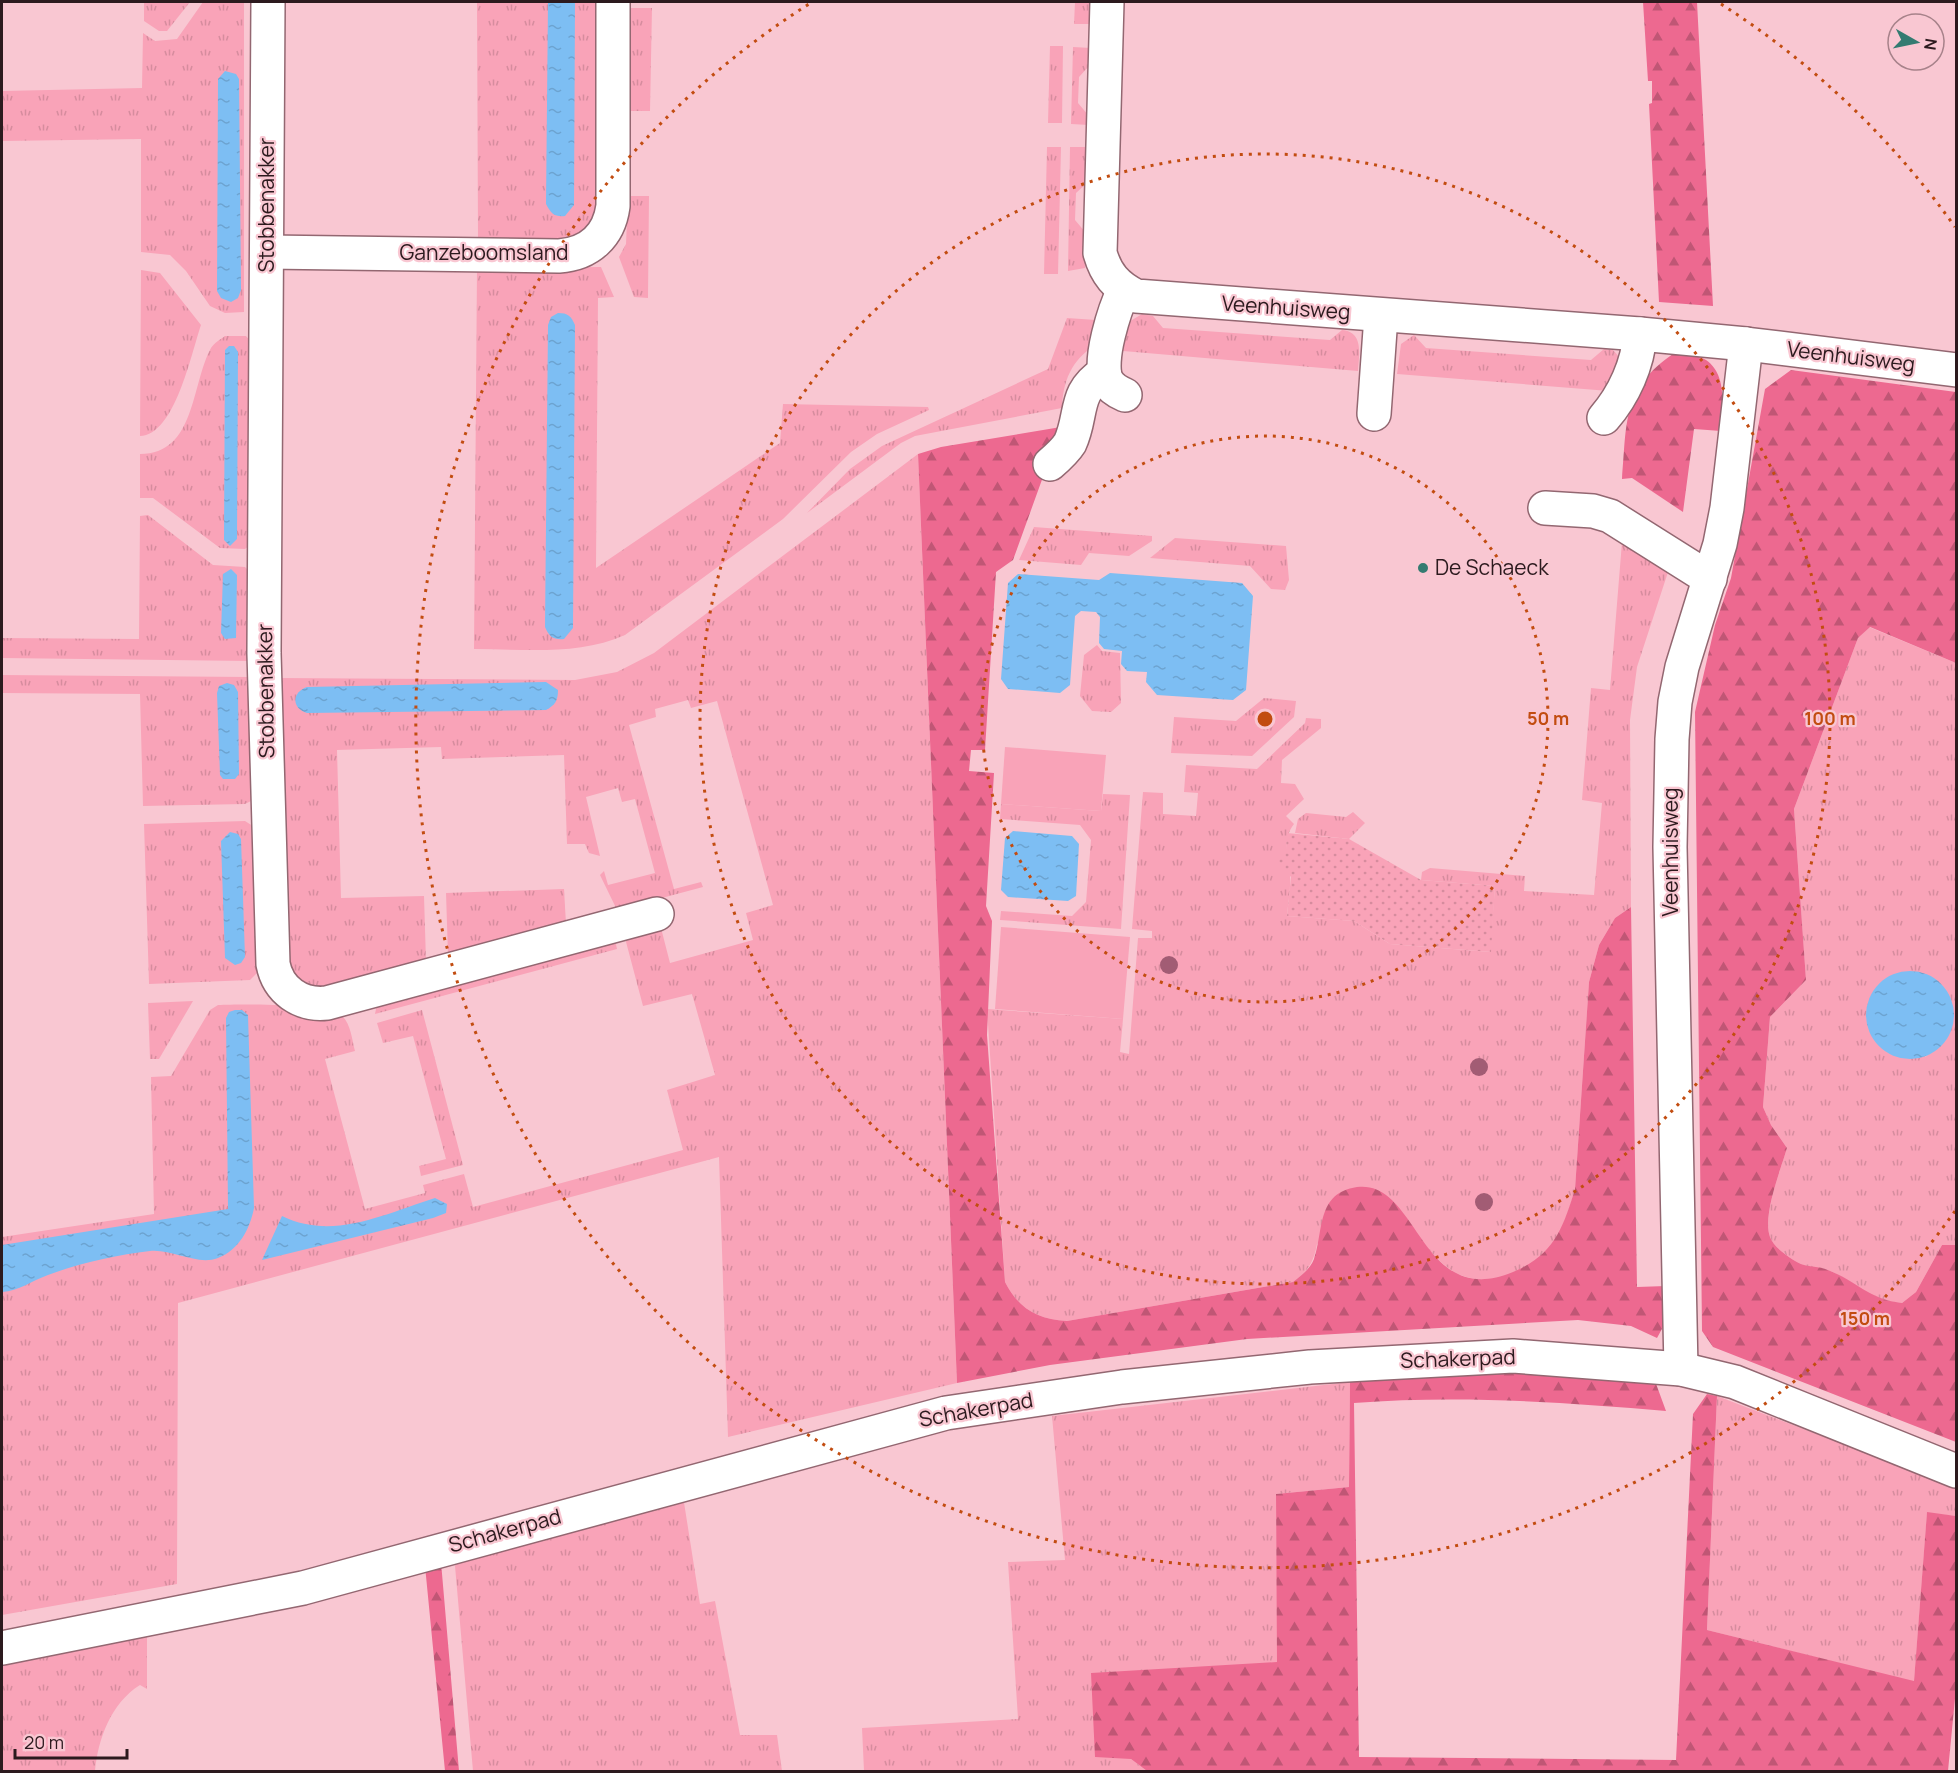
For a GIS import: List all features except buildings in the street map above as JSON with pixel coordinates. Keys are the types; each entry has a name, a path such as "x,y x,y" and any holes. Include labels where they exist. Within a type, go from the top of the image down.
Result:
{"street":[{"name":"Stobbenakker","path":"268,2 264,661 273,964 278,980 298,1000 309,1003 327,1003 657,914"},
{"name":"Ganzeboomsland","path":"267,252 559,256 571,255 592,246 607,229 613,206 613,2"},
{"path":"1050,464 1069,445 1084,390 1093,380 1115,384 1114,315 1125,290 1107,273 1100,253 1107,2"},
{"name":"Veenhuisweg","path":"1125,290 1150,298 1640,334 1746,344 1956,370"},
{"path":"1374,414 1382,316"},
{"path":"1604,418 1618,399 1636,363 1640,334"},
{"name":"Veenhuisweg","path":"1681,1369 1670,859 1672,739 1675,702 1682,667 1710,579 1726,508 1746,344"},
{"path":"1545,508 1593,511 1610,516 1710,579"},
{"name":"Schakerpad","path":"2,1648 303,1588 946,1413 1122,1387 1298,1368 1446,1358 1556,1358 1681,1369 1735,1382 1956,1471"}],"green space":[{"path":"144,2 190,2 167,31 159,31 144,21"},
{"path":"203,2 244,2 244,312 225,313 210,306 186,271 170,255 141,252 141,139 2,141 2,91 142,88 143,33 155,41 177,39"},
{"path":"477,2 600,2 599,210 588,228 578,236 544,241 478,239"},
{"path":"1075,2 1092,2 1091,24 1074,24"},
{"path":"1643,2 1697,2 1713,306 1659,302 1649,104 1652,103 1652,81 1648,81"},
{"path":"627,8 652,8 650,111 628,111"},
{"path":"1050,46 1063,46 1062,123 1048,123"},
{"path":"1073,47 1091,48 1090,65 1079,77 1078,103 1089,116 1089,125 1071,124"},
{"path":"1047,147 1061,147 1058,274 1044,274"},
{"path":"1070,147 1088,147 1087,183 1076,193 1075,220 1086,233 1085,268 1068,271"},
{"path":"628,196 649,196 648,298 634,297 619,257 626,244"},
{"path":"601,267 614,297 598,298 596,568 780,443 783,404 928,407 929,410 877,434 851,452 783,519 625,635 607,642 570,649 474,649 477,268"},
{"path":"141,270 160,273 201,325 187,373 172,408 163,422 152,432 140,436"},
{"path":"1142,314 1153,316 1163,328 1330,340 1342,330 1354,335 1357,339 1359,345 1358,371 1123,351 1127,323"},
{"path":"1067,318 1096,320 1095,345 1080,358 1070,372 1064,389 1062,408 915,436 901,443 807,513 850,469 882,446 1048,369"},
{"path":"1414,335 1426,348 1591,360 1604,349 1613,350 1622,360 1609,391 1397,374 1401,344"},
{"path":"225,336 246,336 252,343 251,544 245,549 220,548 153,498 140,498 140,454 158,451 172,442 182,430 211,348"},
{"path":"1673,354 1706,360 1718,374 1722,392 1721,431 1694,429 1683,512 1632,478 1622,479 1630,408 1644,380"},
{"path":"1791,370 1956,392 1956,663 1870,627 1858,638 1794,809 1806,980 1770,1017 1763,1107 1771,1125 1787,1148 1770,1205 1768,1228 1772,1241 1788,1256 1801,1264 1838,1274 1880,1298 1902,1303 1916,1292 1942,1245 1956,1245 1956,1442 1713,1347 1702,1331 1695,712 1715,625 1731,578 1765,389"},
{"path":"1061,427 1013,560 996,572 985,750 971,750 969,771 994,773 986,906 992,921 987,1035 1005,1282 1010,1291 1030,1311 1047,1318 1067,1321 1293,1282 1308,1269 1314,1259 1328,1205 1334,1197 1357,1187 1378,1190 1394,1202 1439,1260 1458,1274 1482,1279 1513,1272 1527,1265 1547,1249 1555,1239 1575,1189 1589,982 1599,945 1615,918 1631,907 1637,1287 1666,1286 1663,1327 1657,1338 1631,1326 1578,1320 1247,1339 1050,1365 957,1383 918,454 941,447"},
{"path":"918,454 957,1383 728,1437 719,1157 178,1303 177,1584 2,1615 2,1237 154,1214 151,1077 171,1076 210,1010 218,1005 283,1005 320,1009 342,1016 349,1028 355,1051 325,1059 365,1209 425,1193 423,1185 464,1174 473,1207 683,1150 667,1090 715,1075 692,994 643,1006 625,938 661,928 670,963 753,940 746,913 773,905 717,701 691,708 688,700 655,709 656,717 629,725 674,889 701,882 703,887 617,910 600,875 604,871 608,885 655,873 635,799 622,802 618,788 586,797 600,856 589,853 585,844 567,844 564,755 442,759 441,747 337,750 341,898 424,896 426,961 323,988 305,985 289,970 279,678 575,680 617,672 654,653"},
{"path":"148,515 213,565 245,567 250,572 250,661 2,658 2,638 139,639 140,516"},
{"path":"1034,527 1152,536 1152,541 1129,556 1089,553 1081,565 1019,560"},
{"path":"1175,538 1286,546 1289,580 1285,590 1271,589 1250,566 1150,558"},
{"path":"1622,542 1668,572 1637,667 1630,720 1631,907 1615,918 1599,945 1589,982 1575,1189 1562,1228 1555,1240 1535,1261 1508,1275 1493,1279 1464,1276 1451,1270 1433,1254 1384,1194 1317,1244 1310,1266 1293,1282 1067,1321 1038,1315 1023,1306 1005,1282 987,1009 1123,1019 1120,1052 1129,1054 1138,938 1152,938 1152,931 1132,929 1143,792 1163,793 1163,814 1196,816 1198,793 1184,792 1186,765 1257,769 1305,723 1306,718 1321,719 1321,728 1282,760 1281,783 1295,784 1304,799 1286,816 1294,824 1287,843 1290,891 1287,916 1354,921 1390,944 1490,952 1495,886 1421,880 1422,872 1430,868 1525,876 1524,891 1594,895 1602,803 1582,800 1591,688 1610,690"},
{"path":"1869,627 1956,663 1956,1245 1942,1245 1916,1292 1902,1303 1871,1294 1828,1270 1797,1262 1775,1245 1768,1228 1773,1193 1787,1148 1771,1125 1763,1107 1770,1017 1806,980 1794,809 1858,638","holes":["1914,971 1943,987 1948,1000 1950,1018 1949,1032 1944,1042 1925,1057"]},
{"path":"1097,645 1102,651 1120,653 1121,703 1111,712 1092,711 1080,696 1084,655"},
{"path":"2,675 250,677 255,799 245,804 143,806 140,694 2,693"},
{"path":"1264,698 1296,701 1294,717 1252,756 1171,753 1174,717 1236,721"},
{"path":"1005,747 1106,755 1101,811 1001,804"},
{"path":"1103,794 1130,795 1121,929 1000,920 1001,911 1072,916 1086,902 1091,840 1080,825 1000,819 1001,804 1101,811"},
{"path":"1353,812 1365,823 1349,839 1295,833 1298,819 1306,813 1346,817"},
{"path":"245,821 256,828 261,969 250,980 149,984 144,824"},
{"path":"1287,833 1349,839 1421,880 1495,886 1491,952 1390,944 1354,921 1287,916 1291,877 1275,860 1286,851"},
{"path":"564,889 566,924 448,955 446,893"},
{"path":"1001,927 1130,937 1123,1019 995,1009"},
{"path":"615,940 617,949 375,1014 377,1004"},
{"path":"193,1001 159,1059 150,1059 148,1003"},
{"path":"422,1010 463,1165 421,1176 419,1166 446,1159 413,1036 383,1043 377,1023"},
{"path":"1524,1371 1655,1381 1666,1411 1471,1400 1354,1403 1359,1757 1676,1760 1693,1414 1707,1394 1717,1396 1707,1630 1914,1681 1927,1512 1956,1516 1956,1688 1948,1771 1147,1771 1131,1759 1095,1757 1091,1673 1277,1662 1276,1494 1349,1487 1350,1382 1399,1376"},
{"path":"1350,1382 1349,1487 1276,1494 1278,1662 1131,1759 1147,1771 864,1771 862,1728 1018,1719 1008,1562 1065,1560 1052,1416"},
{"path":"1717,1396 1956,1487 1956,1516 1927,1513 1914,1682 1707,1630"},
{"path":"683,1496 700,1604 715,1601 740,1735 777,1735 782,1771 473,1771 455,1566 457,1559"},
{"path":"441,1562 459,1771 445,1771 425,1567"},
{"path":"147,1637 147,1689 140,1685 121,1702 114,1712 103,1734 95,1771 2,1771 2,1666"}],"water":[{"path":"548,2 575,2 574,205 565,216 554,214 546,204"},
{"path":"225,71 236,74 239,79 241,290 238,298 231,302 221,298 217,291 218,79"},
{"path":"558,313 569,316 575,325 573,628 564,639 552,637 545,627 548,325 551,317"},
{"path":"229,346 234,346 238,352 237,539 230,546 224,540 225,350"},
{"path":"231,569 237,575 236,638 225,639 221,633 223,574"},
{"path":"1110,573 1242,583 1253,596 1246,690 1233,700 1157,695 1146,682 1147,672 1127,671 1121,664 1122,651 1104,649 1099,643 1100,617 1096,612 1081,611 1075,616 1070,685 1060,693 1008,689 1001,679 1008,583 1018,574 1099,580"},
{"path":"546,682 558,690 555,702 546,710 307,713 298,708 295,700 298,692 307,687"},
{"path":"227,683 234,685 238,692 239,774 235,779 223,779 220,775 217,693 219,686"},
{"path":"1013,831 1072,836 1079,844 1076,896 1068,901 1008,897 1001,890 1005,838"},
{"path":"230,832 238,834 241,839 245,957 241,963 235,965 225,958 221,841"},
{"path":"1910,971 1927,974 1941,984 1951,998 1954,1015 1951,1032 1941,1046 1927,1056 1910,1059 1893,1056 1879,1046 1869,1032 1866,1015 1869,998 1879,984 1893,974"},
{"path":"242,1010 248,1015 254,1208 250,1224 238,1244 218,1258 210,1260 193,1259 159,1251 112,1257 60,1271 20,1288 2,1292 2,1245 228,1209 226,1018 229,1012"},
{"path":"435,1198 447,1204 446,1213 262,1260 282,1216 301,1223 339,1226 378,1217"}],"place":[{"name":"De Schaeck","path":"1423,568"}]}
